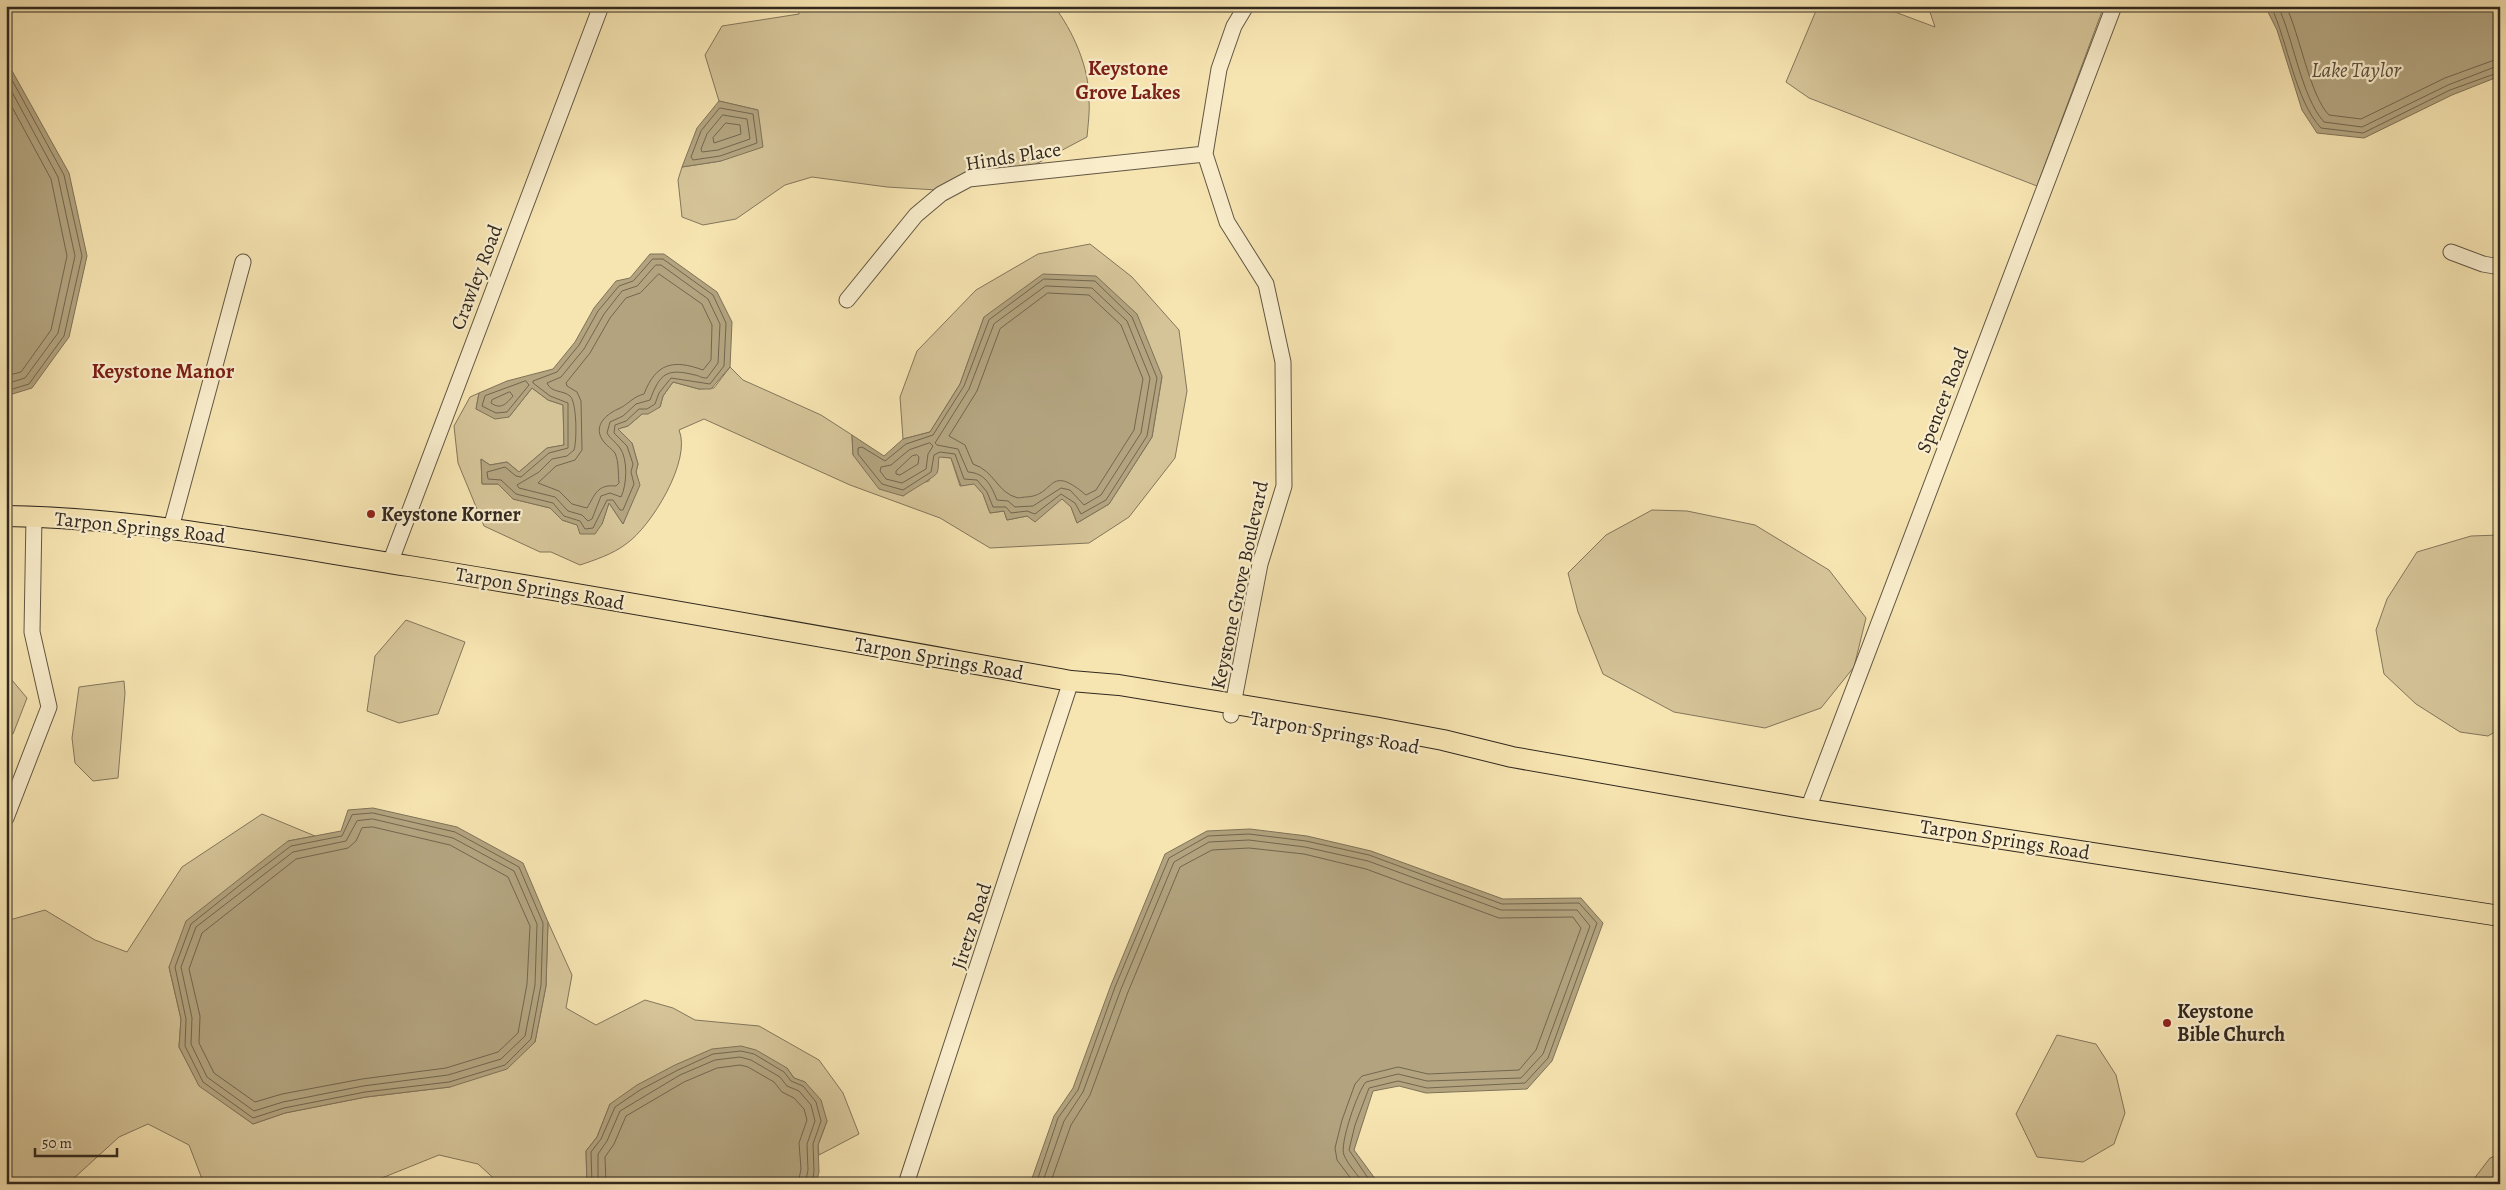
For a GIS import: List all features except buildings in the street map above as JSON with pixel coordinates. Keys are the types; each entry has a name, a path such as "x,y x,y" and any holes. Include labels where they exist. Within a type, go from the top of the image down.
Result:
{"main road":[{"name":"Tarpon Springs Road","path":"6,516 34,516 172,528 390,563 1071,681 1119,685 1232,709 1443,740 1512,757 1808,809 2500,916"}],"street":[{"name":"Crawley Road","path":"390,563 393,550 601,6"},
{"name":"Keystone Grove Boulevard","path":"1232,709 1260,564 1284,486 1282,362 1266,284 1227,222 1205,154 1219,69 1234,26 1246,6"},
{"name":"Spencer Road","path":"1808,809 2114,6"},
{"name":"Hinds Place","path":"847,300 916,215 941,194 969,178 1205,154"},
{"path":"2451,252 2483,264 2500,267"},
{"path":"172,528 243,262"},
{"path":"6,818 49,707 32,632 34,516"},
{"name":"Jiretz Road","path":"906,1184 1038,787 1071,681"}],"shaded area":[{"path":"798,6 1054,6 1073,38 1083,62 1089,104 1087,137 1034,165 969,172 937,190 887,187 812,177 785,185 736,219 703,225 682,217 678,180 682,167 721,161 758,110 719,101 705,55 722,26 799,14"},
{"path":"1818,6 1879,6 1935,27 1928,6 2104,6 2037,186 1809,98 1786,82"},
{"path":"1090,244 1132,277 1179,330 1187,391 1175,458 1129,517 1089,543 990,548 940,518 850,485 704,419 679,430 681,443 680,458 675,475 667,492 647,523 621,548 580,565 551,552 540,552 484,526 458,463 454,426 470,397 479,393 476,409 509,417 532,388 548,400 563,405 564,445 547,448 519,472 507,462 490,465 481,459 482,484 499,484 513,499 550,508 562,520 577,525 602,524 609,503 623,524 639,485 636,472 638,464 632,443 617,429 628,426 642,414 660,407 663,396 673,382 699,389 714,388 730,367 743,380 821,415 852,435 853,455 903,496 919,484 929,481 938,456 951,458 960,486 974,483 983,494 990,513 1004,511 1007,520 1027,516 1035,521 1062,498 1071,507 1077,523 1109,504 1152,437 1162,377 984,317 960,384 930,432 903,439 900,397 917,351 976,290 1038,254"},
{"path":"1652,510 1687,511 1755,525 1829,570 1866,618 1854,667 1821,708 1765,728 1674,712 1603,674 1578,612 1568,573 1606,535"},
{"path":"2500,535 2500,729 2488,736 2460,732 2416,704 2384,674 2376,630 2387,599 2417,552 2471,536"},
{"path":"406,620 465,642 438,714 399,723 367,711 375,656"},
{"path":"6,673 27,698 13,734 6,736"},
{"path":"124,681 125,693 118,778 93,781 75,763 72,738 79,687"},
{"path":"262,814 315,836 288,841 169,967 181,1019 179,1047 199,1085 253,1124 285,1113 366,1097 450,1087 535,1042 546,986 548,922 572,975 566,1008 596,1025 645,1000 673,1008 695,1020 759,1026 819,1060 843,1093 859,1134 819,1155 818,1145 827,1121 805,1082 794,1078 787,1068 610,1104 597,1137 586,1151 587,1184 500,1184 478,1164 439,1155 367,1184 204,1184 189,1145 148,1124 119,1137 73,1179 71,1184 6,1184 6,921 45,910 95,940 127,952 182,867"},
{"path":"2057,1035 2096,1044 2116,1075 2125,1113 2114,1144 2083,1162 2037,1157 2016,1114"},
{"path":"2500,1154 2500,1184 2470,1184 2490,1158"}],"water":[{"name":"Lake Taylor","path":"2265,6 2500,6 2500,76 2452,95 2364,138 2317,133 2302,110 2277,30"},
{"path":"6,60 69,173 87,256 69,337 32,388 6,396"},
{"path":"719,101 758,110 763,147 721,161 682,167 697,128"},
{"path":"650,254 664,254 717,292 732,322 730,367 711,389 699,389 673,382 663,396 660,407 648,414 642,414 628,426 618,429 632,443 638,464 636,472 640,485 623,524 609,503 602,524 595,534 580,534 577,525 562,520 550,508 513,499 498,484 482,484 481,459 490,465 507,462 519,472 547,448 564,445 563,405 548,400 532,388 509,417 495,419 476,409 479,393 507,381 553,369 575,342 594,308 616,281 630,278"},
{"path":"1043,274 1096,276 1137,314 1162,376 1152,437 1109,504 1077,523 1071,507 1062,499 1035,522 1027,516 1007,520 1004,511 990,513 983,494 974,484 961,486 951,458 939,457 937,473 903,496 879,489 853,455 852,435 884,456 903,439 930,432 960,384 984,317"},
{"path":"373,808 457,827 523,863 548,922 546,986 535,1042 507,1069 450,1087 366,1097 285,1113 253,1124 199,1086 179,1047 181,1019 169,967 186,921 288,841 341,831 348,810"},
{"path":"1250,829 1307,836 1371,851 1503,899 1581,898 1603,923 1552,1061 1527,1089 1426,1093 1399,1086 1373,1091 1354,1150 1379,1184 1030,1184 1054,1116 1073,1088 1111,985 1165,854 1207,831"},
{"path":"741,1046 756,1050 787,1068 794,1078 805,1082 821,1100 827,1121 818,1145 819,1172 816,1184 587,1184 586,1151 597,1137 610,1104 637,1085 675,1065 712,1049"}],"place":[{"name":"Keystone Korner","path":"371,514"},
{"name":"Keystone Bible Church","path":"2167,1023"}],"district":[{"name":"Keystone Grove Lakes","path":"1128,80"},
{"name":"Keystone Manor","path":"163,371"}]}
